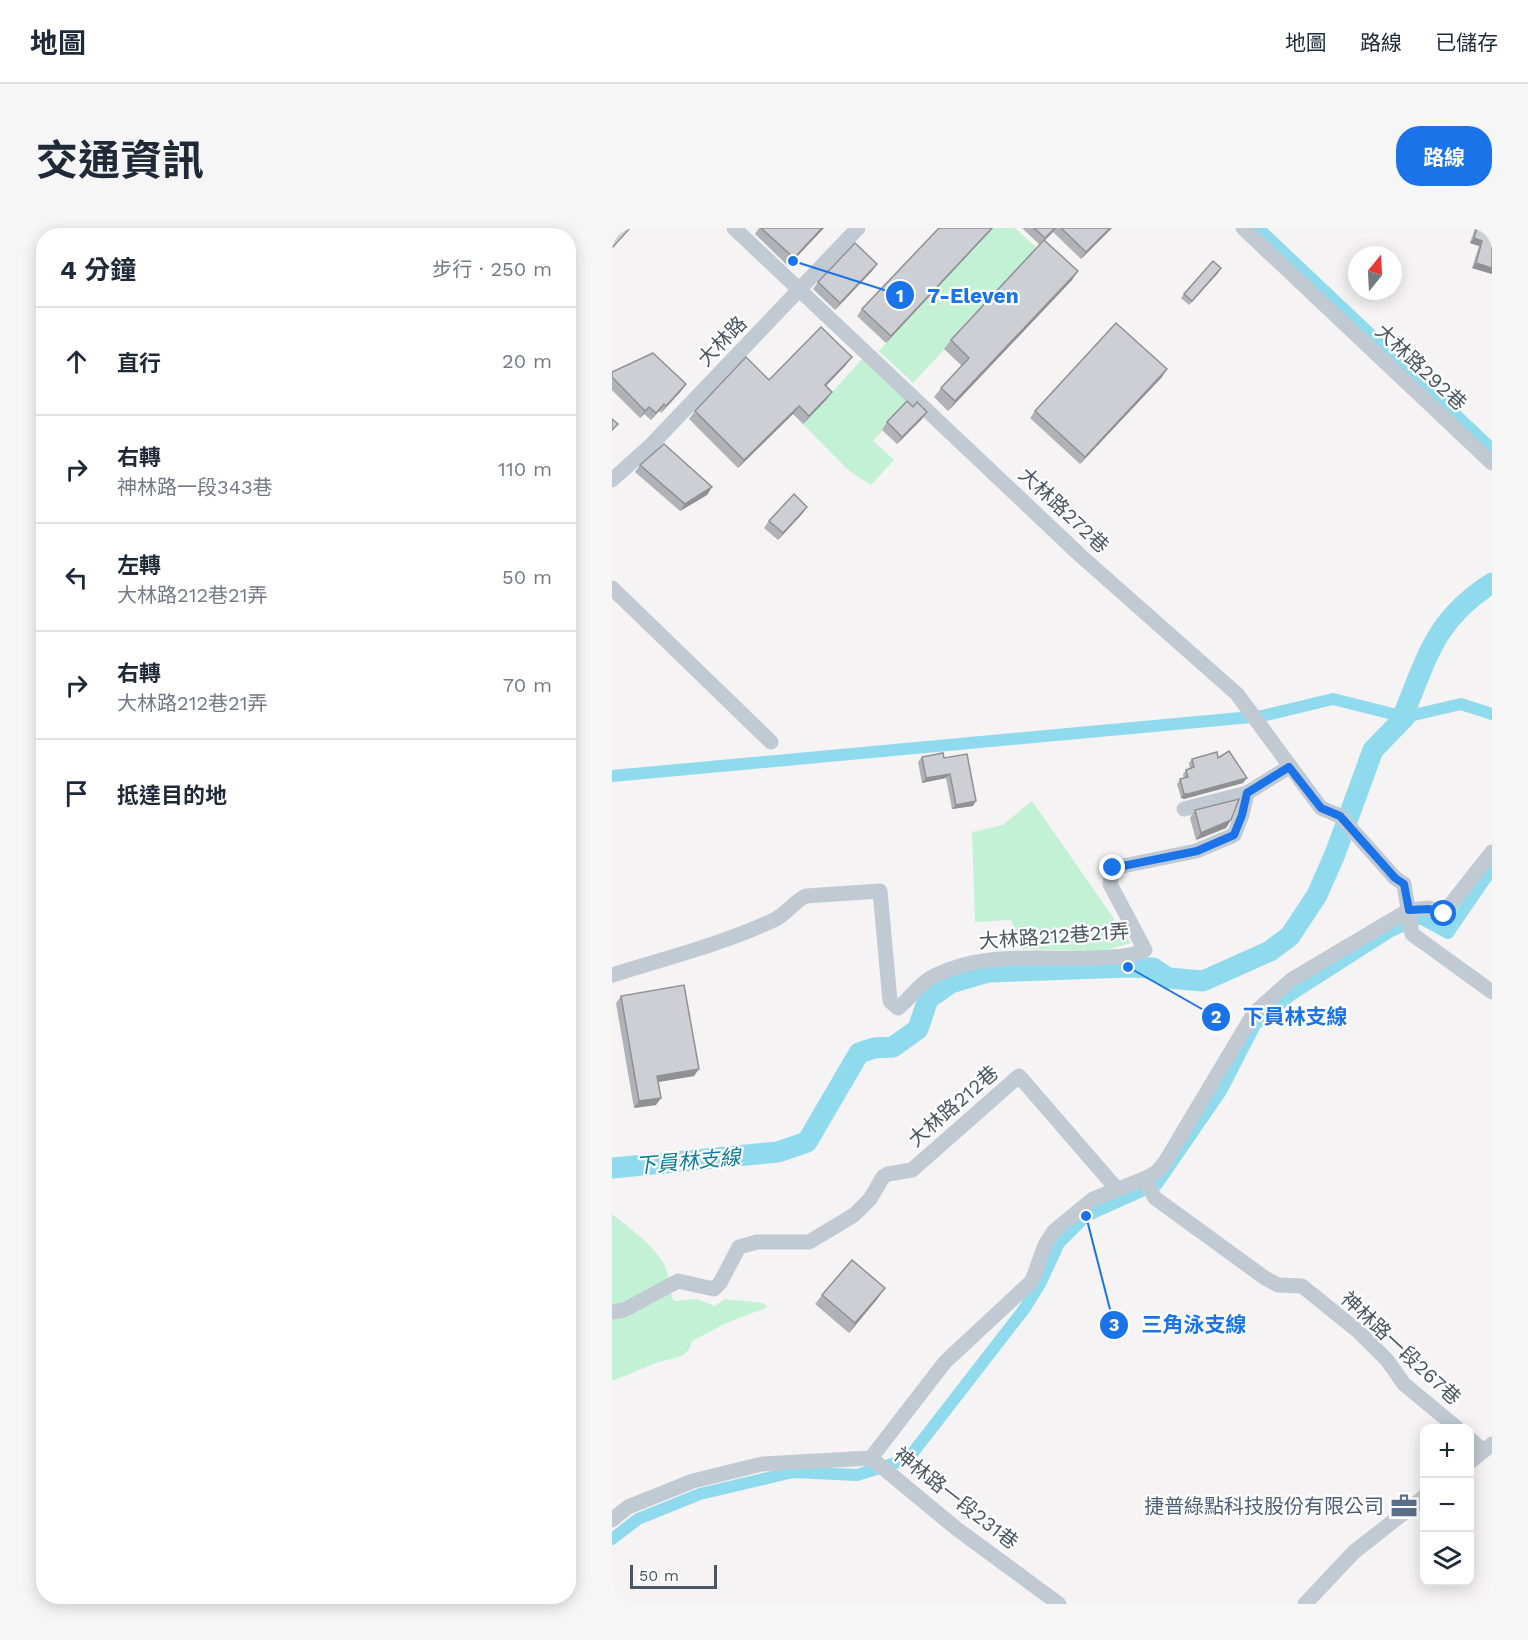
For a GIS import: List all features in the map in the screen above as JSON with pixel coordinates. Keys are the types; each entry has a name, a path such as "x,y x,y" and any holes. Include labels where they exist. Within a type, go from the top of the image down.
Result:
{"street":[{"name":"大林路272巷","path":"734,228 1082,556 1237,694 1321,808 1340,816 1395,878 1404,884 1412,934 1492,992"},
{"name":"大林路","path":"612,480 652,444 801,291 858,228"},
{"name":"大林路292巷","path":"1243,228 1492,463"},
{"path":"612,588 771,742"},
{"path":"1184,809 1247,793 1289,767"},
{"name":"大林路212巷21弄","path":"612,975 721,942 776,919 790,909 796,900 806,896 880,891 890,1001 898,1008 919,986 934,975 963,963 1005,958 1065,959 1134,955 1145,950 1110,884 1113,868 1197,851 1234,835 1247,793"},
{"path":"871,1458 945,1362 1032,1281 1045,1245 1054,1232 1093,1199 1157,1172 1254,1013 1291,980 1409,910 1429,909 1444,914 1492,852"},
{"name":"大林路212巷","path":"612,1312 624,1310 678,1281 714,1289 720,1283 739,1247 757,1242 809,1242 854,1215 870,1199 883,1177 912,1170 1020,1076 1116,1188"},
{"name":"神林路一段267巷","path":"1144,1179 1155,1198 1265,1278 1278,1285 1302,1286 1359,1332 1388,1360 1404,1384 1452,1424"},
{"path":"1474,1441 1490,1447"},
{"path":"1474,1459 1490,1447"},
{"name":"神林路一段231巷","path":"612,1520 628,1507 693,1481 762,1464 871,1458 957,1529 1059,1604"},
{"path":"1305,1604 1354,1552 1420,1501"}],"green space":[{"path":"993,228 1015,228 1038,249 913,383 879,351"},
{"path":"865,356 911,399 873,441 894,460 871,485 847,469 803,424"},
{"path":"1032,801 1131,943 1102,951 1022,949 1011,920 975,922 972,832 1003,825"},
{"path":"612,1214 659,1256 666,1268 674,1301 696,1299 715,1306 725,1299 762,1303 768,1307 724,1324 692,1341 689,1350 682,1356 656,1363 612,1381"}],"building":[{"path":"612,228 630,228 612,248"},
{"path":"761,228 822,228 794,258"},
{"path":"939,228 992,228 891,336 862,309"},
{"path":"1034,228 1055,228 1045,238"},
{"path":"1061,228 1110,228 1086,252"},
{"path":"1477,228 1492,228 1492,268 1476,263 1482,241 1474,238"},
{"path":"1044,240 1078,271 955,401 941,388 969,358 951,340"},
{"path":"855,243 877,264 840,303 818,282"},
{"path":"1213,261 1221,268 1192,301 1184,294"},
{"path":"1116,323 1167,369 1085,457 1035,411"},
{"path":"821,327 852,357 825,385 832,392 809,416 799,406 744,460 695,411 746,357 769,380"},
{"path":"653,353 686,384 666,406 664,404 656,413 649,407 645,411 612,377 612,372"},
{"path":"907,401 913,407 917,402 927,412 902,437 887,422"},
{"path":"612,419 618,424 612,430"},
{"path":"664,444 712,487 685,504 640,465"},
{"path":"794,494 807,507 783,533 769,521"},
{"path":"1229,751 1247,778 1184,794 1180,779 1188,777 1186,770 1194,767 1192,759 1217,752 1218,758"},
{"path":"943,753 944,758 967,754 976,801 956,805 950,774 926,778 922,757"},
{"path":"1239,799 1231,820 1201,833 1195,810"},
{"path":"684,985 699,1069 657,1076 661,1098 639,1101 621,996"},
{"path":"852,1260 885,1288 855,1323 822,1295"}],"waterway":[{"path":"1258,228 1492,449"},
{"name":"下員林支線","path":"612,1168 778,1152 807,1142 859,1053 874,1048 893,1047 918,1029 928,999 951,983 988,972 1128,967 1153,968 1168,978 1203,981 1270,951 1290,936 1317,895 1335,854 1373,750 1405,717 1405,711 1436,639 1458,610 1492,583"},
{"path":"612,776 1262,716 1333,699 1405,717 1461,704 1492,714"},
{"path":"612,1539 638,1519 700,1494 793,1472 857,1475 908,1459 1025,1308 1041,1282 1059,1243 1086,1216 1157,1184 1221,1091 1255,1025 1291,995 1391,931 1420,918 1448,933 1492,869"}],"place":[{"name":"7-Eleven","path":"793,261"},
{"name":"下員林支線","path":"1128,967"},
{"name":"三角泳支線","path":"1086,1216"},
{"name":"捷普綠點科技股份有限公司","path":"1404,1506"}],"route":[{"path":"1113,868 1197,851 1234,835 1247,793 1289,767 1321,808 1340,816 1395,878 1404,884 1409,910 1429,909 1444,914"}]}
